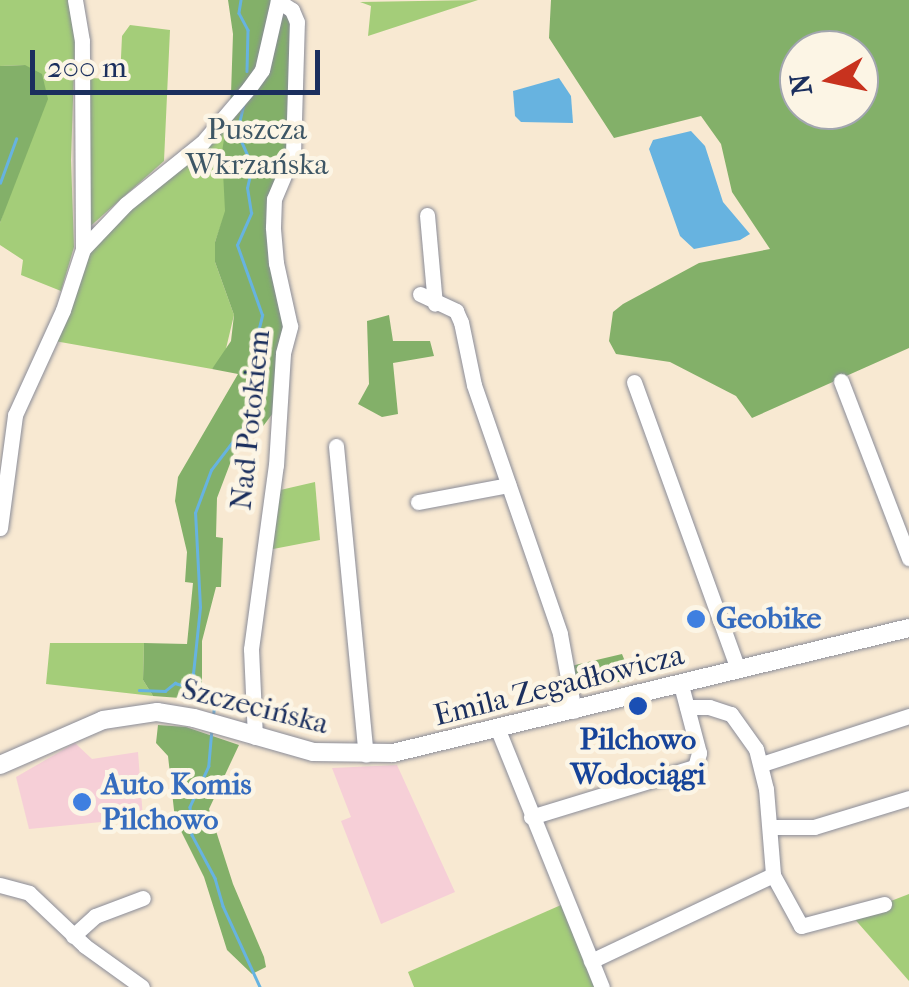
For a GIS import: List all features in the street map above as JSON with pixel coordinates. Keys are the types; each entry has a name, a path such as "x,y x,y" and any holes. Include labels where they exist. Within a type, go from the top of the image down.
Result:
{"main road":[{"name":"Emila Zegadłowicza","path":"392,753 909,628"},
{"name":"Szczecińska","path":"0,765 121,716 156,712 194,718 313,752 392,753"},
{"name":"Szczecińska","path":"0,774 50,744"}],"street":[{"path":"0,528 15,416 63,310 83,249 82,41 75,0"},
{"path":"83,249 126,204 202,143 249,88 262,70 278,0"},
{"name":"Nad Potokiem","path":"256,737 251,650 276,465 283,353 290,326 276,263 273,227 274,199 293,154 296,22 292,10 278,0"},
{"path":"428,215 435,304"},
{"path":"420,294 456,311 461,322 474,385 560,634 574,711"},
{"path":"841,381 909,558"},
{"name":"Emila Zegadłowicza","path":"634,382 738,670"},
{"path":"0,403 15,416"},
{"path":"336,446 366,755"},
{"path":"418,502 508,485"},
{"path":"531,817 691,770 699,758 681,684"},
{"path":"687,707 709,707 731,714 749,736 762,764 772,875 804,927 850,910 884,904"},
{"path":"762,764 909,716"},
{"path":"498,730 602,987"},
{"path":"770,827 814,827 909,798"},
{"path":"591,961 772,875"},
{"path":"0,884 29,893 73,936 142,987"},
{"path":"73,936 95,916 142,898"}],"shaded area":[{"name":"Auto Komis Pilchowo","path":"75,743 92,759 138,752 143,818 29,829 16,777"},
{"path":"397,765 455,892 381,924 341,821 351,817 332,768"}],"green space":[{"path":"0,0 68,0 75,40 71,160 74,247 61,291 21,275 23,260 0,245 0,223 13,183 25,65 0,66"},
{"name":"Puszcza Wkrzańska","path":"228,0 276,0 294,23 289,158 277,184 286,318 273,413 258,433 236,448 217,498 216,537 223,538 221,587 216,587 202,641 202,688 194,699 153,696 143,680 144,643 187,644 193,583 185,582 187,552 175,501 178,477 238,374 212,369 231,341 234,315 215,262 215,242 225,211 222,152 231,94 233,34"},
{"path":"478,0 368,36 371,6 360,2"},
{"path":"551,0 909,0 909,348 752,418 736,396 670,362 616,354 609,341 613,312 623,304 699,263 770,249 732,192 721,144 701,116 614,138 549,38"},
{"path":"130,25 170,30 164,161 86,230 86,78 120,79 122,36"},
{"path":"25,65 42,74 48,99 0,223 0,66"},
{"path":"225,124 226,211 215,242 215,262 234,315 224,357 212,369 49,340 83,249"},
{"path":"389,315 393,341 430,341 434,356 393,363 398,414 382,417 358,404 369,384 367,321"},
{"path":"315,482 320,540 268,550 276,491"},
{"path":"50,643 144,643 143,680 153,696 46,684"},
{"path":"622,654 632,679 575,691 571,666"},
{"path":"158,725 186,727 239,745 209,809 233,884 264,957 266,967 252,974 227,950 204,877 175,819 168,756 156,743"},
{"path":"909,894 909,981 852,916"},
{"path":"561,905 596,987 414,987 408,972"}],"water":[{"path":"559,78 571,96 573,123 521,122 515,116 513,91"},
{"path":"691,131 705,146 723,202 750,234 740,240 694,249 680,236 649,149 653,140"}],"waterway":[{"path":"241,0 239,13 248,30 247,71"},
{"path":"213,716 214,706 198,690 193,674 200,607 195,513 211,470 256,411 259,383 253,352 262,315 237,245 251,213 247,188 252,166 237,132 243,105"},
{"path":"0,183 16,139"},
{"path":"139,690 165,691 175,683 198,690"},
{"path":"212,729 209,766 190,807 192,835 215,878 223,906 260,987"}],"place":[{"name":"Geobike","path":"696,619"},
{"name":"Pilchowo Wodociągi","path":"638,706"},
{"name":"Auto Komis Pilchowo","path":"82,802"}]}
